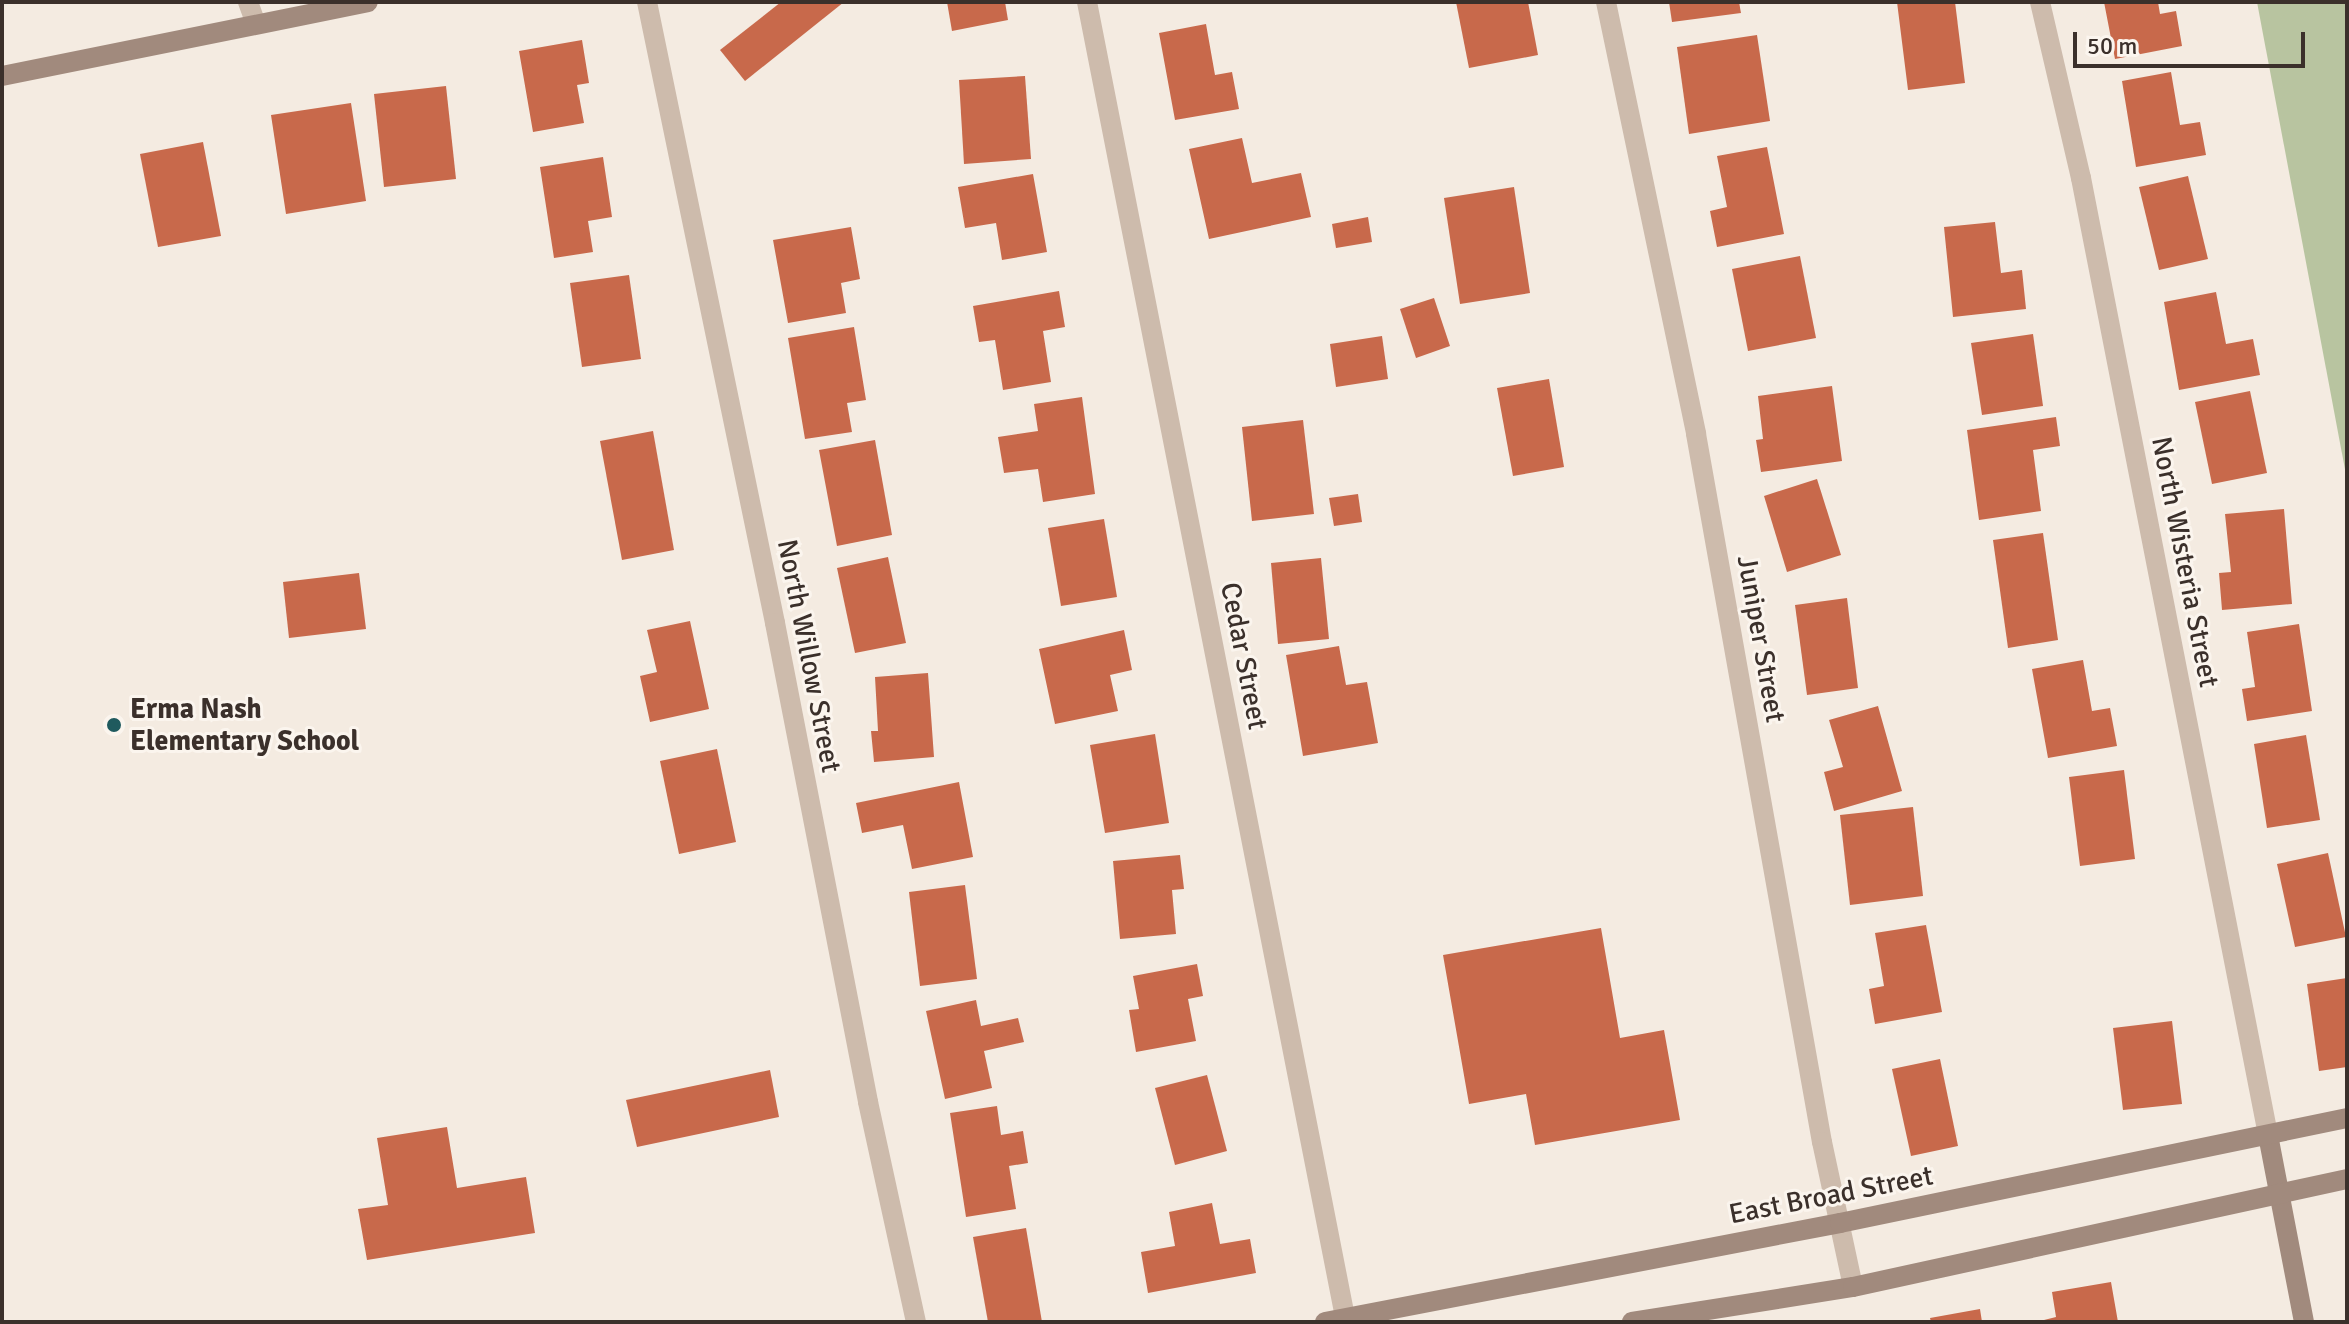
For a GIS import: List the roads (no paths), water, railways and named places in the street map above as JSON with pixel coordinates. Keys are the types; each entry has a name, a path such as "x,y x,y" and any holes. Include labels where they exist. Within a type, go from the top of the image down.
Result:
{"main road":[{"path":"2,76 368,2"},
{"name":"East Broad Street","path":"1339,1321 1840,1223 2347,1118"},
{"path":"2268,1135 2304,1322"},
{"path":"1632,1322 1853,1287 2347,1179"}],"street":[{"path":"248,2 256,24"},
{"name":"North Willow Street","path":"647,2 775,623 868,1102 916,1322"},
{"name":"Cedar Street","path":"1087,2 1339,1321"},
{"name":"Juniper Street","path":"1606,2 1696,434 1853,1287"},
{"name":"North Wisteria Street","path":"2040,2 2081,178 2268,1135"}],"place":[{"name":"Erma Nash Elementary School","path":"114,725"}]}
